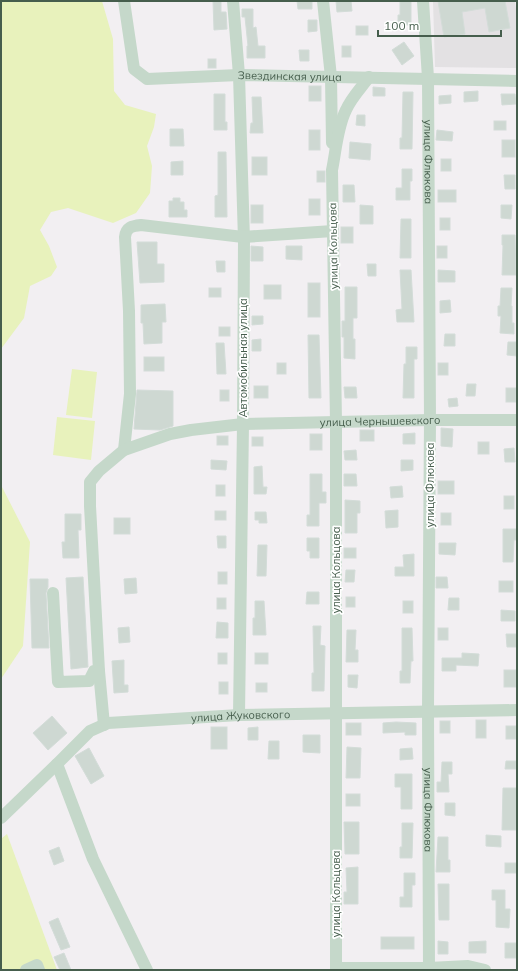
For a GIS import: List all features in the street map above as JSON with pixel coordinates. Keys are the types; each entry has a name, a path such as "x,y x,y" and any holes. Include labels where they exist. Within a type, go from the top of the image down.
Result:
{"street":[{"name":"Звездинская улица","path":"124,1 134,69 147,78 239,75 517,81"},
{"name":"Автомобильная улица","path":"233,1 239,75 243,237 244,424 239,715"},
{"name":"улица Кольцова","path":"323,1 331,77 336,422 336,969"},
{"name":"улица Флюкова","path":"423,1 428,78 430,420 428,710 429,969"},
{"name":"улица Кольцова","path":"332,170 338,135 345,111 352,99 369,78"},
{"path":"104,725 99,671 90,482 99,471 124,450 130,394 126,230 133,226 141,225 243,237 333,231"},
{"name":"улица Чернышевского","path":"124,450 170,434 244,424 430,420 517,420"},
{"path":"53,593 58,682 89,682 94,671 99,671"},
{"name":"улица Жуковского","path":"1,818 90,731 108,723 239,715 336,714 428,710 517,710"},
{"path":"57,764 93,859 148,970"},
{"path":"26,970 37,965 39,970"},
{"path":"336,969 429,969 468,966 485,970"}],"shaded area":[{"path":"433,1 515,1 517,17 517,68 435,67"}],"green space":[{"path":"1,1 102,1 113,39 114,91 125,105 156,114 154,127 147,146 152,166 150,193 136,213 113,223 68,208 51,212 40,230 49,246 57,267 51,276 30,286 24,318 1,349"},
{"path":"72,369 97,372 92,418 66,415"},
{"path":"57,417 95,421 91,460 53,455"},
{"path":"1,485 30,542 23,646 1,679"},
{"path":"7,834 57,970 1,970 1,839"}],"building":[{"path":"213,1 221,1 221,12 226,12 227,29 214,30"},
{"path":"297,1 312,1 312,9 298,9"},
{"path":"336,1 351,1 352,11 337,12"},
{"path":"400,1 411,1 411,25 398,25"},
{"path":"438,1 505,1 510,28 489,32 485,8 462,12 465,34 444,37"},
{"path":"242,9 253,9 253,28 256,27 258,46 265,46 265,58 247,58 248,46 245,17 242,17"},
{"path":"308,20 317,20 317,31 308,32"},
{"path":"356,26 368,26 368,35 356,35"},
{"path":"404,42 414,56 402,65 392,50"},
{"path":"342,46 351,46 351,57 342,57"},
{"path":"299,50 309,50 309,61 300,61"},
{"path":"208,59 216,59 216,68 208,68"},
{"path":"309,86 321,86 321,101 309,101"},
{"path":"373,87 385,88 385,96 373,96"},
{"path":"478,91 478,101 464,102 464,92"},
{"path":"403,92 413,92 412,149 400,149 400,138 402,138"},
{"path":"214,94 225,94 225,122 227,122 227,130 214,130"},
{"path":"501,94 515,94 516,104 502,105"},
{"path":"451,95 451,103 439,104 439,96"},
{"path":"252,97 261,97 263,133 250,133 251,123 253,123"},
{"path":"357,115 365,115 365,126 356,125"},
{"path":"494,121 506,121 506,130 494,130"},
{"path":"170,129 183,129 184,146 170,146"},
{"path":"309,130 320,130 320,150 309,150"},
{"path":"437,130 453,132 452,141 436,140"},
{"path":"502,140 515,140 515,157 502,157"},
{"path":"350,142 371,144 370,160 349,158"},
{"path":"218,152 226,152 227,217 215,217 215,196 218,195"},
{"path":"252,157 267,157 267,175 252,175"},
{"path":"441,159 451,159 451,171 441,171"},
{"path":"183,161 183,175 171,175 171,162"},
{"path":"402,169 412,169 412,181 410,181 410,200 396,200 396,188 402,188"},
{"path":"317,171 325,171 325,182 317,182"},
{"path":"504,175 515,175 515,189 505,189"},
{"path":"343,185 354,185 355,202 343,202"},
{"path":"438,190 456,190 456,202 438,202"},
{"path":"173,198 180,198 180,202 184,202 184,210 187,210 187,217 169,217 169,201 173,201"},
{"path":"309,199 320,199 320,215 309,215"},
{"path":"251,205 263,205 263,223 251,223"},
{"path":"360,205 373,206 373,224 360,224"},
{"path":"501,205 512,205 511,219 501,218"},
{"path":"440,218 450,218 450,230 440,230"},
{"path":"401,219 411,219 411,258 400,258"},
{"path":"341,227 353,227 353,243 341,243"},
{"path":"502,235 515,235 516,275 502,275"},
{"path":"137,242 157,242 157,264 164,264 164,282 140,283"},
{"path":"251,246 263,247 263,261 251,261"},
{"path":"286,246 302,246 302,260 286,259"},
{"path":"437,246 447,246 447,258 437,258"},
{"path":"216,261 225,261 225,272 217,272"},
{"path":"367,264 376,264 376,276 368,276"},
{"path":"400,270 411,270 414,322 397,322 396,310 402,309"},
{"path":"438,270 455,271 455,282 438,282"},
{"path":"308,283 320,283 320,317 308,317"},
{"path":"264,285 281,285 281,299 264,299"},
{"path":"345,287 357,287 357,318 353,318 355,359 344,358 342,321 345,321"},
{"path":"209,288 221,288 221,297 209,297"},
{"path":"501,288 512,288 511,306 514,334 500,333 501,316 498,316 498,306 500,306"},
{"path":"450,300 451,312 440,313 440,301"},
{"path":"165,304 166,322 162,322 162,343 144,344 143,323 141,323 141,305"},
{"path":"252,316 263,316 263,324 252,325"},
{"path":"219,327 230,327 230,336 219,336"},
{"path":"445,334 455,334 455,346 444,346"},
{"path":"308,335 319,335 321,398 309,398"},
{"path":"261,339 261,351 252,351 252,340"},
{"path":"508,342 517,342 517,356 507,355"},
{"path":"216,343 224,343 226,374 217,374"},
{"path":"406,347 417,347 417,359 414,359 414,398 403,398"},
{"path":"144,357 164,357 164,371 144,371"},
{"path":"277,363 286,363 286,374 277,374"},
{"path":"438,363 448,363 448,375 438,375"},
{"path":"467,384 476,384 475,396 466,396"},
{"path":"254,386 268,386 268,398 254,398"},
{"path":"344,387 356,387 357,398 345,398"},
{"path":"506,388 516,388 516,402 506,402"},
{"path":"137,390 173,391 173,426 160,430 134,429"},
{"path":"220,390 229,390 229,401 220,401"},
{"path":"457,398 458,406 449,407 448,399"},
{"path":"441,428 453,429 452,447 441,446"},
{"path":"360,430 374,430 374,441 360,441"},
{"path":"415,433 415,444 403,444 403,434"},
{"path":"310,434 322,434 322,450 310,450"},
{"path":"217,436 228,436 228,445 217,445"},
{"path":"252,437 263,437 263,446 252,446"},
{"path":"478,442 489,442 489,454 478,454"},
{"path":"514,448 515,462 505,462 504,449"},
{"path":"356,450 357,460 345,460 344,451"},
{"path":"211,460 227,461 226,470 211,469"},
{"path":"401,460 413,460 413,470 401,471"},
{"path":"262,466 263,487 267,487 266,494 254,494 254,467"},
{"path":"310,474 322,474 322,492 326,492 326,503 319,503 319,526 307,526 307,515 310,515"},
{"path":"344,474 356,474 357,486 344,486"},
{"path":"438,481 454,481 454,494 438,494"},
{"path":"216,485 225,485 225,496 216,496"},
{"path":"402,486 403,497 391,498 390,487"},
{"path":"504,496 514,496 514,509 504,509"},
{"path":"345,500 360,501 360,513 357,513 357,533 345,533"},
{"path":"398,510 398,527 386,528 385,511"},
{"path":"215,511 226,511 226,520 215,520"},
{"path":"255,512 266,512 267,523 259,523 259,520 255,520"},
{"path":"441,513 451,513 451,525 441,525"},
{"path":"65,514 81,514 81,530 78,530 79,558 63,558 62,542 65,542"},
{"path":"114,518 130,518 130,534 114,534"},
{"path":"503,529 517,529 516,540 514,540 513,562 503,562"},
{"path":"217,536 226,536 226,548 218,548"},
{"path":"307,538 319,538 319,558 310,558 310,551 307,551"},
{"path":"439,543 456,543 455,555 439,554"},
{"path":"258,545 267,545 266,576 257,576"},
{"path":"344,548 356,548 356,558 344,558"},
{"path":"414,554 414,576 395,576 395,567 404,567 403,555"},
{"path":"346,570 355,570 354,582 345,582"},
{"path":"218,572 227,572 227,584 218,584"},
{"path":"83,577 88,667 71,669 66,578"},
{"path":"436,577 447,577 448,588 436,588"},
{"path":"136,578 137,593 125,594 124,579"},
{"path":"30,579 48,579 46,593 49,648 32,648"},
{"path":"499,581 513,581 513,592 499,592"},
{"path":"307,592 319,592 319,604 306,604"},
{"path":"346,597 355,597 355,607 346,607"},
{"path":"217,598 226,598 226,609 217,609"},
{"path":"449,598 459,598 459,610 448,610"},
{"path":"255,601 264,601 266,635 253,635"},
{"path":"403,601 413,601 413,613 403,613"},
{"path":"501,610 515,611 515,621 501,621"},
{"path":"217,622 228,623 228,638 216,638"},
{"path":"313,626 321,626 320,645 325,646 324,691 312,691 312,673 314,673"},
{"path":"129,627 130,642 119,643 118,628"},
{"path":"402,628 412,628 413,661 411,661 410,683 400,683 400,671 402,671"},
{"path":"438,628 448,628 448,640 438,640"},
{"path":"347,630 356,630 355,650 358,650 358,662 346,662"},
{"path":"506,634 517,634 517,647 507,647"},
{"path":"218,653 227,653 227,664 218,664"},
{"path":"255,653 268,653 268,664 255,664"},
{"path":"462,653 479,654 478,666 456,665 456,671 442,671 442,658 462,658"},
{"path":"124,660 124,685 128,685 128,692 114,693 112,661"},
{"path":"504,670 516,670 516,687 504,687"},
{"path":"348,675 358,675 357,688 348,687"},
{"path":"219,682 228,682 228,694 219,694"},
{"path":"256,683 267,683 267,692 256,692"},
{"path":"52,716 67,733 48,750 33,733"},
{"path":"476,720 486,720 486,738 476,738"},
{"path":"440,721 450,721 450,733 440,733"},
{"path":"346,723 361,723 361,735 346,735"},
{"path":"383,723 416,723 416,735 405,735 405,732 383,733"},
{"path":"506,726 516,726 516,739 506,739"},
{"path":"211,727 227,727 227,749 211,749"},
{"path":"258,727 258,740 248,740 248,728"},
{"path":"303,735 320,735 320,753 303,752"},
{"path":"269,741 279,741 279,759 268,759"},
{"path":"347,747 361,748 360,778 346,778"},
{"path":"89,748 104,776 91,784 75,756"},
{"path":"412,748 413,759 400,760 400,749"},
{"path":"506,761 516,761 516,769 505,769"},
{"path":"442,762 452,762 452,774 448,774 449,792 437,792 437,782 441,782"},
{"path":"395,774 412,774 412,809 401,809 401,787 395,787"},
{"path":"503,788 517,788 516,830 502,830"},
{"path":"346,794 360,794 360,806 346,806"},
{"path":"445,803 455,803 455,816 445,815"},
{"path":"344,822 359,822 359,854 345,854"},
{"path":"402,823 413,823 412,858 400,858 400,847 402,847"},
{"path":"486,835 501,836 501,847 486,846"},
{"path":"438,837 448,837 448,860 450,860 450,872 436,872"},
{"path":"59,847 64,861 54,865 49,851"},
{"path":"505,863 517,863 517,873 505,873"},
{"path":"358,867 358,904 344,904 344,892 347,892 346,868"},
{"path":"404,873 415,873 415,885 412,885 412,907 400,907 400,897 404,897"},
{"path":"438,884 449,884 449,920 439,920"},
{"path":"492,890 505,890 505,909 510,909 509,928 496,927 496,900 492,900"},
{"path":"58,918 70,947 61,950 49,922"},
{"path":"381,937 414,937 414,949 381,949"},
{"path":"438,941 448,942 448,954 438,954"},
{"path":"486,941 486,953 469,953 469,942"},
{"path":"505,943 517,943 516,958 505,958"},
{"path":"64,953 71,970 60,970 54,957"}]}
